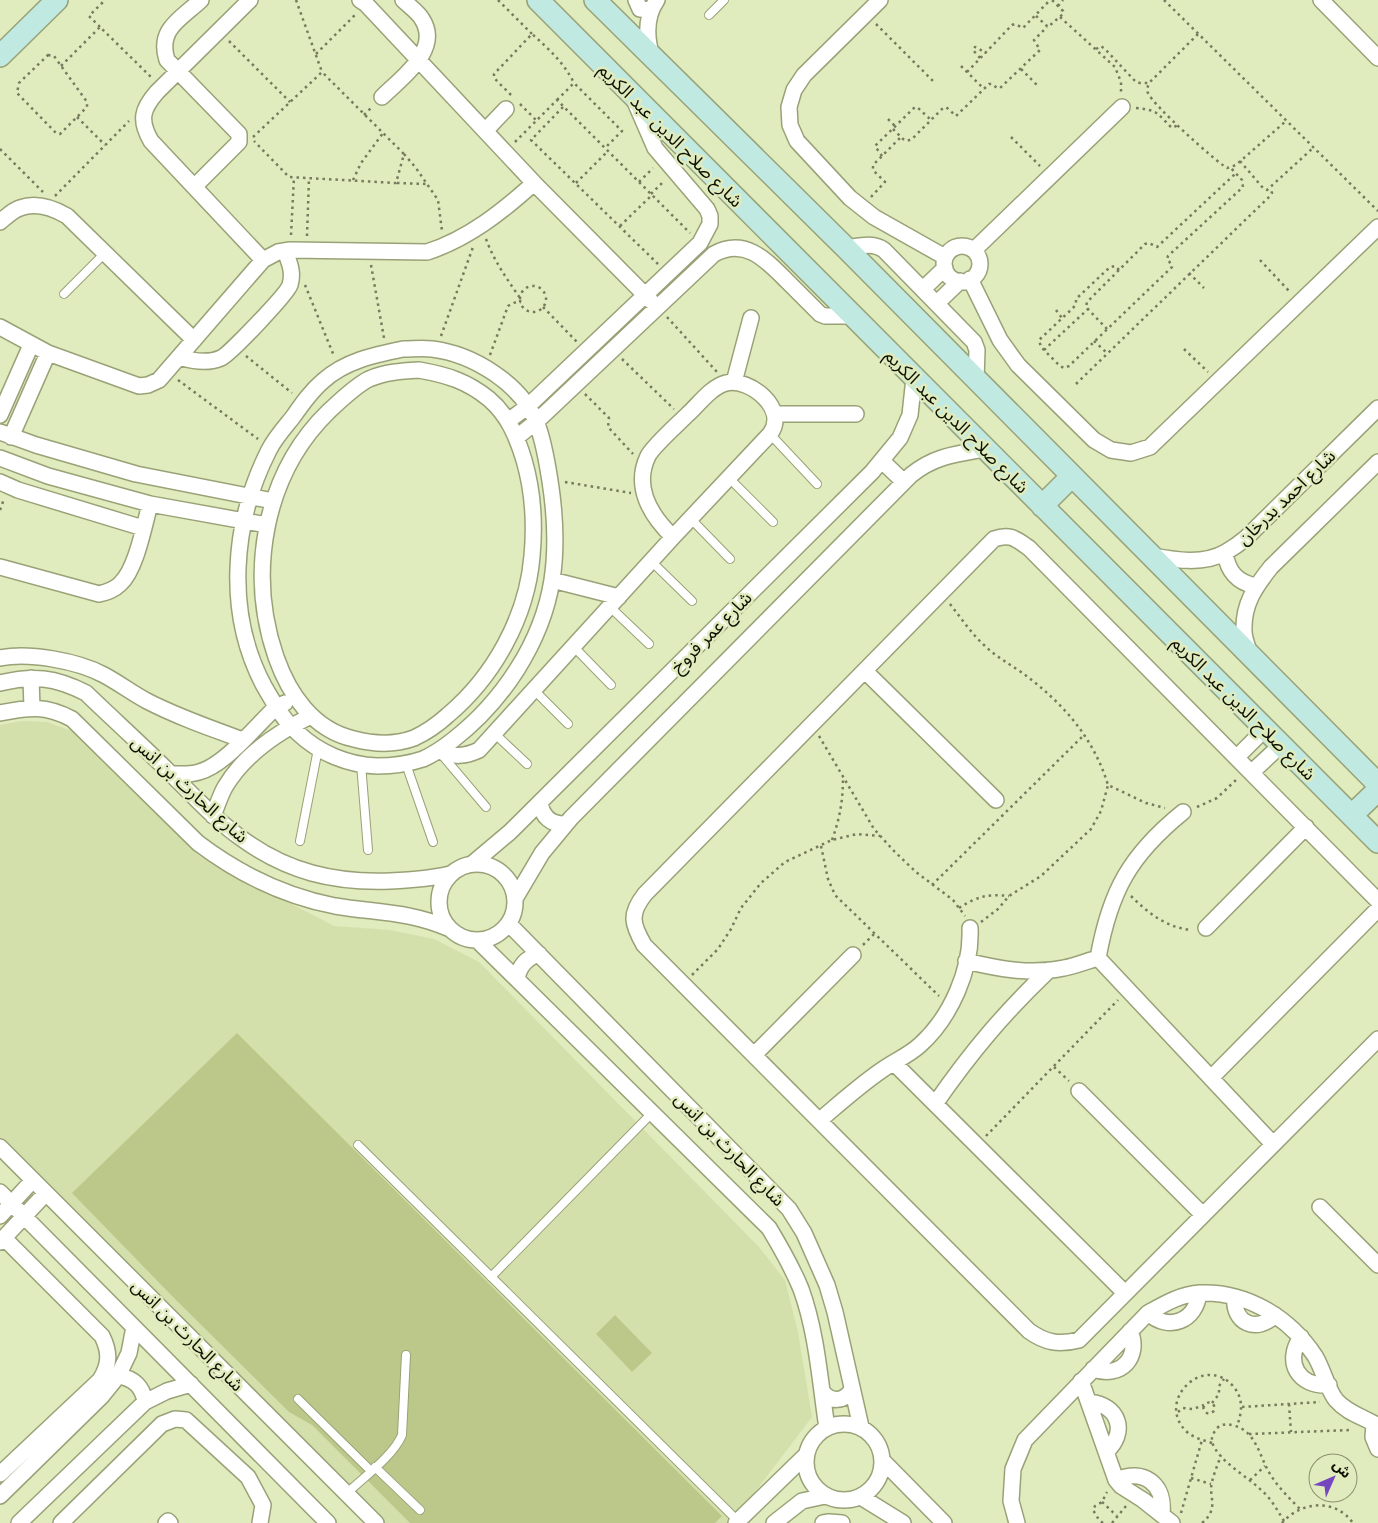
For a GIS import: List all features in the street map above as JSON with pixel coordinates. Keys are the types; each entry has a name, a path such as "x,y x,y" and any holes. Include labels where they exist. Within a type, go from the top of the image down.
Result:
{"main road":[{"path":"0,56 57,0"},
{"name":"شارع صلاح الدين عبد الكريم","path":"538,0 1378,842"},
{"path":"595,0 846,248 1378,784"},
{"path":"1042,506 1072,476"},
{"path":"1352,815 1378,790"}],"street":[{"path":"194,187 239,142 240,136 167,60 164,50 164,40 168,31 201,0"},
{"path":"250,0 161,87 147,103 143,117 145,131 151,141 263,260"},
{"path":"382,97 419,60 427,48 428,33 422,19 403,0"},
{"path":"636,0 640,9 647,11 654,5"},
{"path":"880,0 804,75 794,90 789,107 790,125 797,141 850,198 874,217 945,263 950,277 965,280 1000,340 1018,365 1094,440 1111,450 1131,453 1150,447 1378,227"},
{"path":"1321,0 1378,58"},
{"path":"363,2 505,152 658,308"},
{"path":"652,58 647,28 654,5"},
{"path":"508,420 527,407 700,243 710,224 710,216 707,209 663,158 651,139 633,97"},
{"path":"974,250 1122,107"},
{"path":"485,131 506,110"},
{"path":"0,327 48,353 139,386 148,385 159,380 263,260 287,250 307,249 428,252 444,246 501,212 534,182"},
{"path":"0,222 19,208 47,203 67,216 194,340"},
{"path":"846,248 879,246 937,303 974,342 977,350 976,379"},
{"path":"923,289 945,263 948,251 954,247 967,246 974,250 980,262 976,275 965,280 937,303"},
{"path":"517,438 576,385 714,254 722,250 732,248 745,249 757,254 768,262 820,314 825,316 852,316"},
{"path":"179,357 194,361 222,358 280,300 290,285 291,267 287,250"},
{"path":"730,382 751,318"},
{"path":"0,415 31,345"},
{"path":"403,348 436,350 460,355 486,367 508,385 527,407 536,422 547,461 553,501 552,580 543,614 529,647 512,677 491,705 467,730 439,751 423,759 406,764 388,766 361,764 334,757 318,749 290,726 276,707 257,672 243,626 238,597 238,558 244,521 250,496 270,448 303,402 323,380 347,364 386,352 403,348"},
{"path":"48,353 6,434 136,474 273,500"},
{"path":"419,370 445,374 470,385 491,400 508,420 517,438 529,477 534,518 532,558 524,598 510,637 489,672 462,703 432,730 412,738 391,743 369,743 355,740 328,729 311,716 295,699 277,658 265,615 262,570 267,525 273,500 284,474 300,446 319,421 342,399 368,380 393,372 419,370"},
{"name":"شارع عمر فروخ","path":"472,864 510,832 882,461 900,438 910,415 914,378"},
{"path":"439,751 453,756 466,756 479,750 775,428 776,414 773,408 759,393 742,382 730,382 713,390 649,454 645,465 644,495 648,508 655,519 673,538"},
{"name":"شارع احمد بدرخان","path":"1151,556 1176,560 1201,560 1225,553 1246,538 1378,408"},
{"path":"776,414 856,414"},
{"name":"شارع عمر فروخ","path":"516,897 542,853 566,824 904,482 924,465 932,461 960,453 985,449"},
{"path":"0,458 48,476 150,504 267,525"},
{"path":"882,461 904,482"},
{"path":"1251,656 1244,633 1246,608 1256,586 1271,567 1378,462"},
{"path":"0,482 144,528"},
{"path":"0,567 99,594 110,591 120,585 130,572 150,504"},
{"path":"1378,901 1028,548 1014,538 1004,535 994,539 645,894 638,903 633,915 636,930 644,945 1029,1332 1040,1339 1053,1343 1066,1344 1079,1340 1378,1039"},
{"path":"1225,553 1226,563 1237,579 1246,584 1256,586"},
{"path":"552,580 614,602"},
{"path":"0,658 57,658 102,674 147,700 194,722 243,740"},
{"path":"865,671 996,800"},
{"path":"31,678 32,708"},
{"name":"شارع الحارث بن انس","path":"0,683 31,678 50,679 69,684 86,693 172,774 213,816 263,854 289,866 316,875 372,882 414,881 450,874"},
{"path":"172,774 200,772 213,767 227,756 276,707 295,699"},
{"name":"شارع الحارث بن انس","path":"0,713 32,708 46,708 72,720 198,843 220,860 247,876 275,889 305,899 335,906 415,916 433,921 450,929"},
{"path":"213,816 224,788 246,761 264,744 290,726 311,716"},
{"path":"1245,766 1265,729"},
{"path":"1245,766 1281,744"},
{"path":"540,802 542,813 545,817 555,823 566,824"},
{"path":"1098,958 1103,930 1119,885 1141,852 1161,830 1184,812"},
{"path":"1206,928 1306,827"},
{"path":"472,864 484,864 500,872 512,885 516,897 514,916 510,924 496,936 478,941 458,936 443,919 439,908 439,896 443,884 450,874 472,864"},
{"path":"1211,1078 1378,909"},
{"name":"شارع الحارث بن انس","path":"510,924 788,1209 804,1233 827,1285 861,1427"},
{"path":"820,1120 882,1070 903,1058 921,1044 937,1026 960,986 966,961 970,928"},
{"name":"شارع الحارث بن انس","path":"478,941 769,1228 787,1258 801,1290 811,1323 827,1428"},
{"path":"518,979 518,974 524,963 539,954"},
{"path":"754,1055 853,956"},
{"path":"966,961 997,969 1031,972 1065,968 1098,958"},
{"path":"1098,958 1273,1144"},
{"path":"936,1104 960,1068 987,1033 1048,970"},
{"path":"894,1063 1125,1293"},
{"path":"1078,1091 1203,1215"},
{"name":"شارع الحارث بن انس","path":"0,1147 376,1523"},
{"path":"0,1216 33,1180"},
{"name":"شارع الحارث بن انس","path":"0,1192 191,1384 322,1520"},
{"path":"0,1474 100,1380 106,1370 109,1358 107,1346 102,1336 2,1240 46,1193"},
{"path":"1320,1208 1375,1256"},
{"path":"1148,1312 1154,1318 1169,1323 1184,1319 1195,1308 1199,1293"},
{"path":"1017,1523 1011,1501 1013,1469 1026,1440 1148,1312 1172,1299 1199,1293 1230,1294 1275,1314 1301,1337 1316,1357 1336,1401 1351,1413 1375,1426 1373,1437 1378,1449"},
{"path":"0,1496 102,1397 118,1376 129,1353 134,1327"},
{"path":"1301,1337 1293,1354 1293,1363 1297,1371 1310,1383 1328,1384"},
{"path":"118,1376 135,1382 143,1391 145,1402"},
{"path":"1081,1381 1117,1481 1136,1496 1172,1517"},
{"path":"19,1523 145,1402 167,1391 191,1384"},
{"path":"822,1391 828,1397 836,1400 846,1397 852,1389"},
{"path":"1089,1402 1098,1403 1106,1407 1113,1413 1117,1421 1119,1430 1117,1438 1113,1446 1106,1452"},
{"path":"61,1523 162,1424 175,1420 186,1420 248,1477 263,1505 260,1523"},
{"path":"737,1522 806,1455 814,1439 827,1428 838,1424 850,1424 861,1427 872,1436 880,1448 883,1461 882,1472 870,1491 861,1497 837,1500 825,1496 813,1485 807,1470 806,1455"},
{"path":"883,1461 944,1523"},
{"path":"1117,1481 1126,1476 1147,1478 1161,1494 1163,1504 1172,1517"},
{"path":"774,1523 802,1501 825,1496"},
{"path":"861,1497 903,1523"},
{"path":"823,1523 842,1523"}],"lane":[{"path":"709,15 724,0"},
{"path":"64,294 105,252"},
{"path":"770,434 817,484"},
{"path":"729,478 774,522"},
{"path":"690,519 730,559"},
{"path":"651,561 692,601"},
{"path":"614,602 649,644"},
{"path":"574,647 611,685"},
{"path":"534,690 568,724"},
{"path":"494,734 527,764"},
{"path":"300,841 318,749"},
{"path":"439,751 486,807"},
{"path":"361,764 368,850"},
{"path":"406,764 434,842"},
{"path":"491,1277 652,1113"},
{"path":"358,1145 737,1522"},
{"path":"346,1494 397,1446 402,1436 406,1355"},
{"path":"298,1399 420,1510"}],"path":[{"path":"105,0 89,16 161,87"},
{"path":"296,0 322,72 404,154 438,200 444,246"},
{"path":"498,0 557,57 567,69 574,83 622,131 605,148"},
{"path":"888,119 901,137 907,141 912,139 946,107 956,116 990,83 999,89 1040,50 1034,40 1064,12 1051,0 1023,28 1016,24 1012,25 967,72"},
{"path":"1058,6 1063,0"},
{"path":"1164,0 1378,210"},
{"path":"315,54 363,2"},
{"path":"866,14 934,82"},
{"path":"1035,16 1047,27"},
{"path":"1060,17 1114,67 1119,74 1122,107 1150,109 1171,128 1174,129 1178,124"},
{"path":"61,66 100,27"},
{"path":"219,31 290,102"},
{"path":"532,34 494,72 494,77 536,120"},
{"path":"1198,34 1150,82 1147,89 1149,96 1218,162 1227,168 1240,161 1286,121"},
{"path":"1096,50 1101,46 1105,49 1136,82 1140,84 1150,82"},
{"path":"980,58 973,50 974,48 978,48 985,54"},
{"path":"48,55 53,55 87,102 86,107 77,117 63,133 57,134 17,93 19,83 48,55"},
{"path":"961,66 984,89"},
{"path":"1020,69 1037,85"},
{"path":"322,72 252,138 289,177 428,184"},
{"path":"505,152 574,83"},
{"path":"556,100 700,243"},
{"path":"0,149 47,203 147,103"},
{"path":"563,107 531,140 668,273"},
{"path":"882,156 875,146 916,107 931,120"},
{"path":"77,117 105,145"},
{"path":"353,180 361,163 383,133"},
{"path":"861,207 884,184 884,181 872,167 901,137"},
{"path":"1011,137 1050,176"},
{"path":"1240,161 1263,188 1267,190 1314,148"},
{"path":"576,184 608,151"},
{"path":"396,183 404,154"},
{"path":"639,182 663,158"},
{"path":"1119,270 1115,266 1110,267 1076,299 1076,304 1039,340 1039,344 1060,366 1064,368 1069,366 1172,267 1172,263 1167,259 1168,256 1243,187 1242,180 1230,167"},
{"path":"620,226 674,171"},
{"path":"1107,328 1086,307 1087,302 1145,244 1148,243 1157,247 1236,173"},
{"path":"287,250 294,177"},
{"path":"307,249 309,178"},
{"path":"1076,384 1272,194 1270,188"},
{"path":"482,224 491,251 523,306 530,312 535,312 543,307 546,298 545,294 538,287 529,287 520,298"},
{"path":"436,350 482,224"},
{"path":"369,251 386,352"},
{"path":"1260,260 1300,302"},
{"path":"1189,273 1204,288"},
{"path":"302,277 340,369"},
{"path":"486,367 508,306 521,302"},
{"path":"543,307 586,351"},
{"path":"658,308 730,382"},
{"path":"1044,350 1088,309"},
{"path":"1056,310 1062,318"},
{"path":"1094,341 1107,353"},
{"path":"234,346 303,402"},
{"path":"1184,349 1218,382"},
{"path":"613,350 684,419"},
{"path":"167,371 270,448"},
{"path":"576,385 609,418 608,427 645,465"},
{"path":"550,479 644,495"},
{"path":"812,724 874,829 916,872 954,900 970,928 985,920 1009,896 1041,876 1091,829 1101,811 1108,784 1103,768 1074,719 1047,693 983,644 941,593"},
{"path":"1108,784 1146,803 1184,812 1217,798 1227,790 1245,766"},
{"path":"832,840 840,819 843,775"},
{"path":"683,983 718,948 731,929 741,908 760,882 785,862 832,840 858,834 880,836"},
{"path":"821,845 828,879 835,895 950,1006"},
{"path":"1119,885 1168,925 1186,930 1206,928"},
{"path":"960,908 974,899 991,894 1009,896"},
{"path":"978,1145 1128,990"},
{"path":"1054,1066 1078,1091"},
{"path":"1213,1443 1202,1440 1187,1432 1177,1412 1177,1401 1180,1393 1192,1380 1208,1375 1224,1379 1237,1390 1242,1406 1237,1426"},
{"path":"1212,1403 1219,1394 1219,1386 1224,1379"},
{"path":"1242,1406 1336,1401"},
{"path":"1177,1412 1183,1408 1193,1409 1206,1403 1212,1403"},
{"path":"1204,1405 1205,1412 1211,1413 1215,1408 1212,1403"},
{"path":"1290,1404 1291,1432"},
{"path":"1300,1509 1284,1493 1265,1466 1250,1434 1237,1426 1228,1424 1218,1427 1211,1440 1221,1455 1235,1470 1250,1480 1269,1498 1283,1522 1300,1509 1316,1505 1326,1506 1344,1513 1353,1523"},
{"path":"1250,1434 1375,1426"},
{"path":"1172,1517 1190,1478 1202,1440"},
{"path":"1202,1523 1206,1520 1212,1509 1211,1484 1221,1455"},
{"path":"1250,1480 1265,1466"},
{"path":"1190,1478 1211,1484"},
{"path":"1103,1523 1093,1510 1095,1506 1102,1502 1105,1494 1117,1481"},
{"path":"1112,1523 1136,1496"},
{"path":"1102,1502 1117,1516"}],"shaded area":[{"path":"21,721 47,722 72,731 199,856 334,926 390,930 434,939 479,962 759,1247 785,1280 798,1332 812,1417 739,1513 729,1523 385,1523 0,1138 0,725"},
{"path":"237,1033 722,1516 715,1523 410,1523 312,1425 289,1412 172,1296 72,1193"},
{"path":"615,1315 652,1353 632,1372 596,1334"}]}
